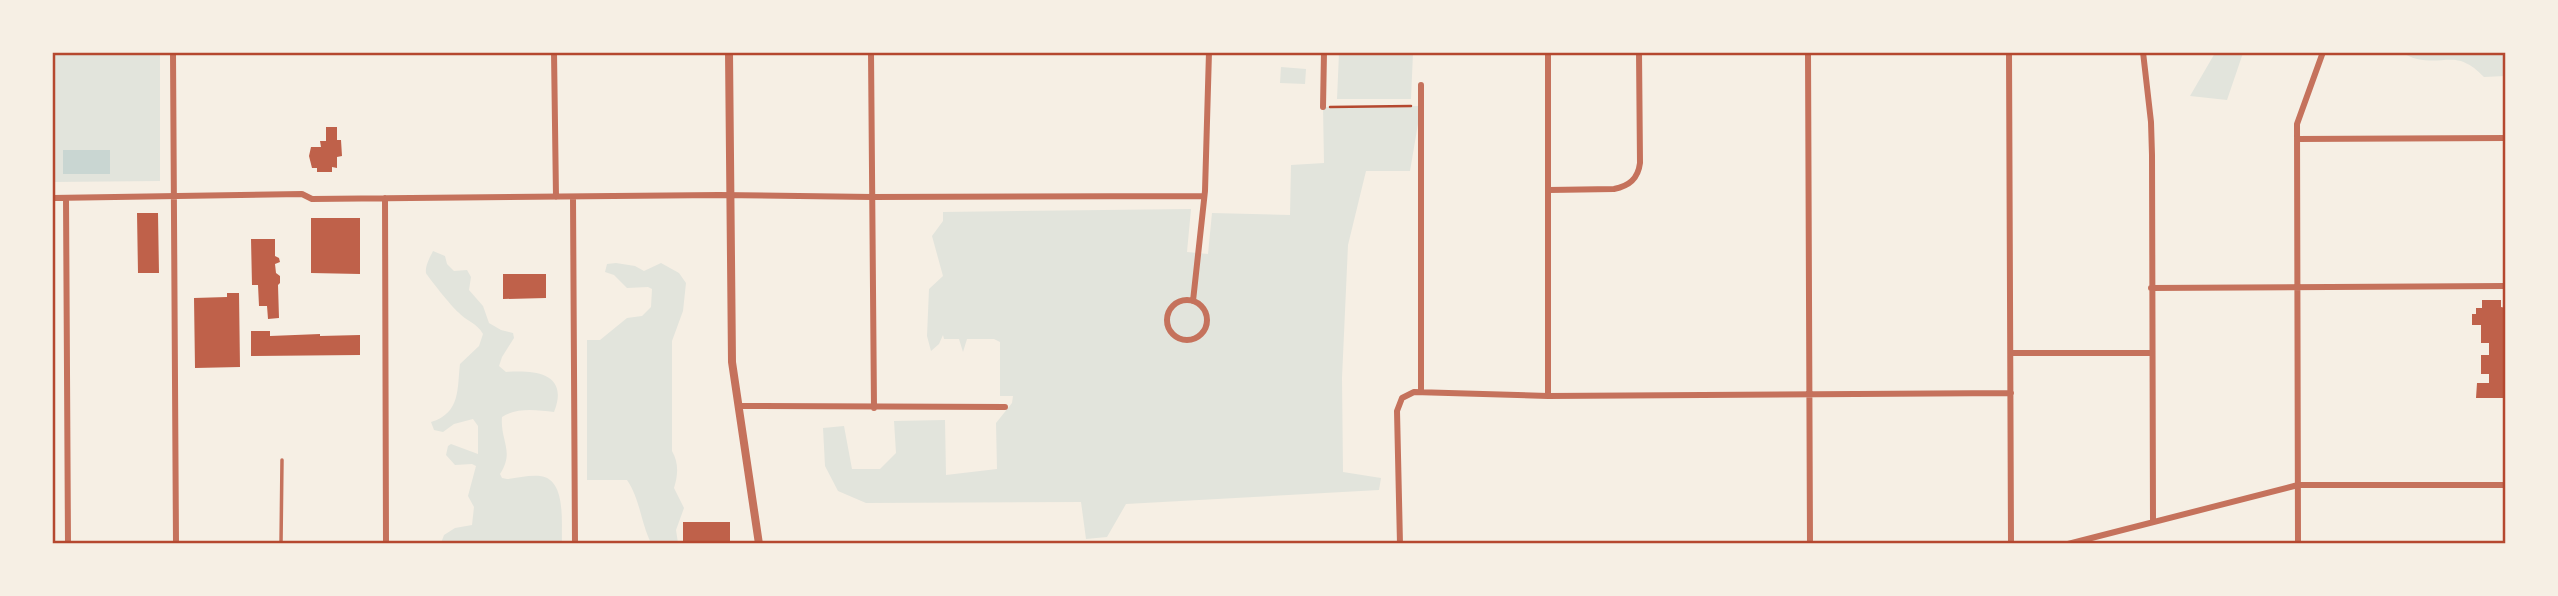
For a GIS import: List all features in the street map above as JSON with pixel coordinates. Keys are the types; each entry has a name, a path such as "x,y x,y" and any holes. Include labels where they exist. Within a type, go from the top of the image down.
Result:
{"street":[{"path":"173,52 176,544"},
{"path":"554,52 556,197"},
{"path":"729,52 732,362 759,544"},
{"path":"871,52 874,408"},
{"path":"1193,301 1204,196 1209,52"},
{"path":"1323,107 1324,52"},
{"path":"1548,52 1548,396"},
{"path":"1549,190 1614,189 1635,179 1640,163 1639,52"},
{"path":"1808,52 1810,544"},
{"path":"2009,52 2011,544"},
{"path":"2143,52 2151,122 2153,522"},
{"path":"2298,544 2297,124 2323,52"},
{"path":"1421,85 1421,392"},
{"path":"2297,139 2505,138"},
{"path":"52,198 302,194 312,199 729,195 1204,196"},
{"path":"573,197 575,544"},
{"path":"66,198 68,544"},
{"path":"386,198 386,544"},
{"path":"2151,288 2505,286"},
{"path":"1193,301 1201,306 1206,314 1206,325 1202,333 1194,339 1182,340 1169,330 1169,311 1174,304 1193,301"},
{"path":"2011,353 2152,353"},
{"path":"1400,544 1397,411 1399,404 1408,394 1421,392 1548,396 2011,393"},
{"path":"738,406 1005,407"},
{"path":"2068,544 2298,485 2505,485"}],"lane":[{"path":"281,544 282,460"}],"path":[{"path":"1323,107 1421,106"}],"shaded area":[{"path":"52,53 160,53 160,181 53,182"},
{"path":"1339,53 1413,53 1411,99 1337,99"},
{"path":"2215,53 2243,53 2227,100 2190,96"},
{"path":"2401,53 2505,53 2505,76 2484,77 2466,63 2417,59"},
{"path":"1281,67 1306,69 1305,84 1280,83"},
{"path":"1421,106 1410,171 1366,171 1348,245 1342,378 1343,472 1381,478 1379,490 1126,504 1107,537 1086,539 1081,502 866,503 838,491 825,466 823,428 844,426 852,469 880,469 896,453 894,421 945,420 946,475 997,469 996,423 1012,403 1013,396 1000,396 1000,342 994,339 967,339 963,352 959,339 944,339 943,335 939,344 931,351 927,336 929,289 943,276 932,236 943,221 943,212 1191,209 1187,252 1208,254 1212,213 1290,215 1291,165 1324,163 1323,107"},
{"path":"63,150 110,150 110,174 63,174"},
{"path":"433,251 445,256 447,264 454,271 467,270 471,277 469,290 483,306 489,323 513,333 514,338 499,366 506,372 546,376 553,381 557,389 558,399 554,412 521,410 502,417 507,452 500,474 507,479 540,476 555,485 561,504 562,543 441,543 444,535 455,528 472,525 474,507 468,496 476,466 455,465 446,455 451,444 478,454 478,426 473,419 454,424 443,432 434,430 431,422 448,413 453,406 460,364 479,346 483,334 455,309 426,273"},
{"path":"661,263 679,273 686,283 683,311 672,341 672,451 677,469 674,488 684,508 676,530 678,543 651,543 635,495 627,480 587,480 587,340 600,340 627,318 642,316 651,307 652,289 627,288 614,275 605,272 607,264 635,266 644,271"}],"building":[{"path":"326,127 337,127 337,140 341,140 342,156 337,157 337,168 332,167 332,172 317,172 317,168 312,168 309,156 311,147 321,147 320,141 326,141"},
{"path":"137,213 158,213 159,273 138,273"},
{"path":"311,218 360,218 360,274 311,273"},
{"path":"251,239 275,239 275,256 280,262 275,264 276,273 280,276 279,318 268,319 267,306 259,306 258,285 252,285"},
{"path":"503,274 546,274 546,298 503,299"},
{"path":"227,293 239,293 240,367 195,368 194,298 227,297"},
{"path":"2482,300 2501,300 2501,307 2506,308 2506,398 2476,398 2477,383 2489,383 2489,374 2481,374 2481,355 2489,355 2489,343 2481,343 2481,325 2472,325 2472,314 2476,314 2476,308 2482,308"},
{"path":"251,331 270,331 270,336 360,335 360,355 251,356"},
{"path":"683,522 730,522 730,542 683,542"}]}
